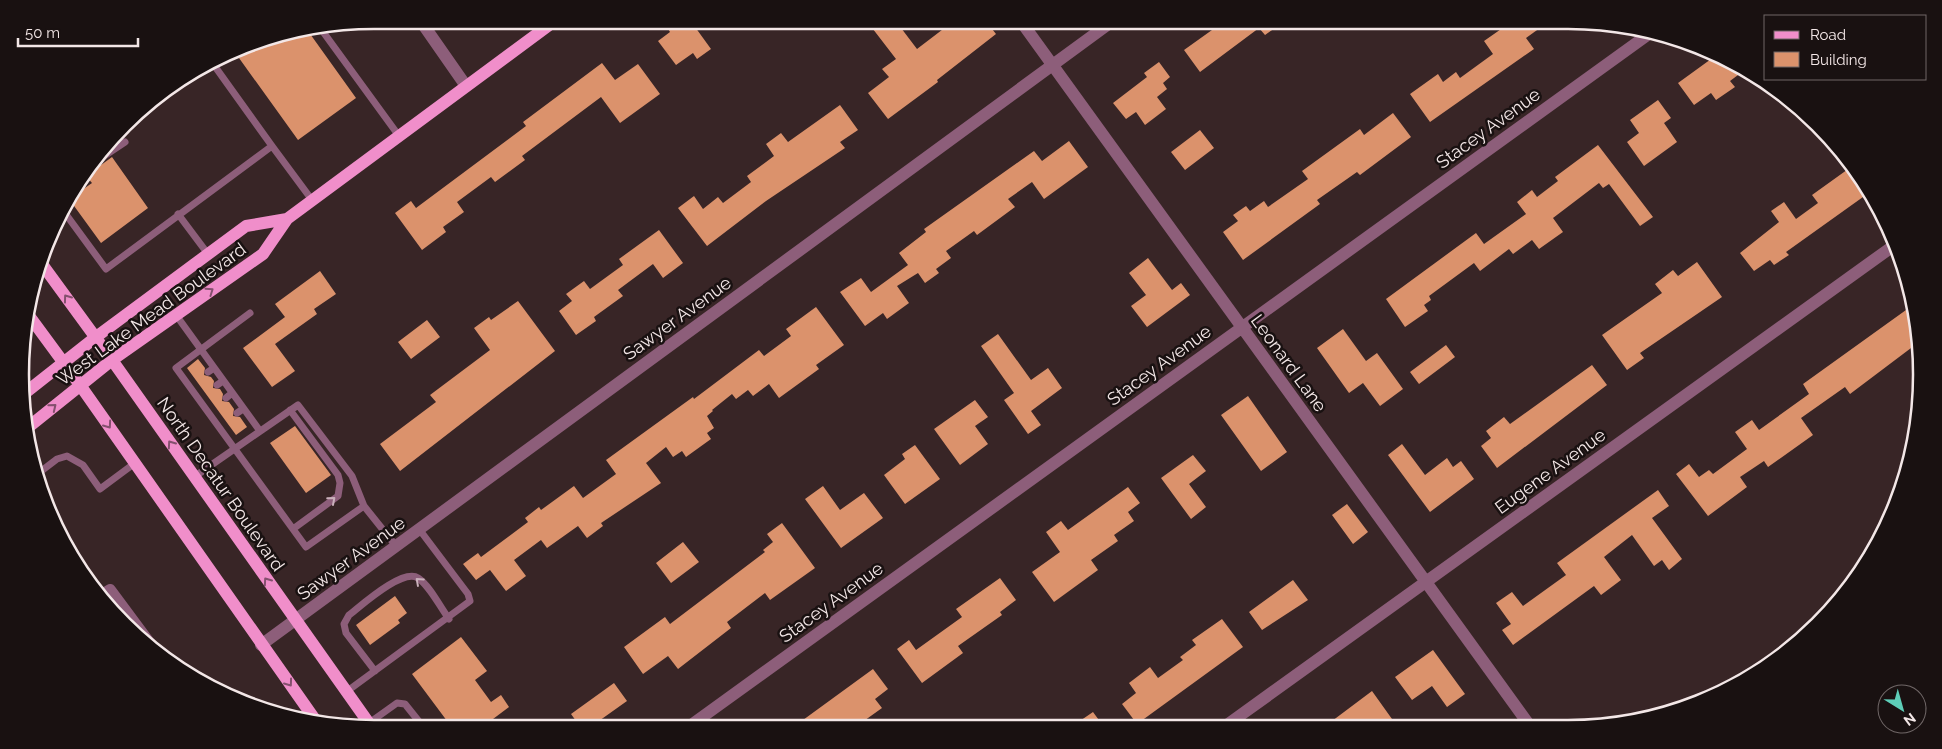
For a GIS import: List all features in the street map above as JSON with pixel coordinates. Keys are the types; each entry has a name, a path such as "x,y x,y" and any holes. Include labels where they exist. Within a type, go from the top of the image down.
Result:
{"main road":[{"name":"West Lake Mead Boulevard","path":"33,424 112,360 263,254 287,219 544,29"},
{"name":"West Lake Mead Boulevard","path":"29,390 96,337 246,226 287,219"},
{"name":"North Decatur Boulevard","path":"45,269 96,337 367,720"},
{"path":"33,321 311,715"}],"street":[{"path":"426,29 466,86"},
{"name":"Leonard Lane","path":"1026,29 1526,720"},
{"name":"Sawyer Avenue","path":"261,645 1102,29"},
{"name":"Stacey Avenue","path":"698,720 1644,37"},
{"name":"Eugene Avenue","path":"1234,720 1890,249"}],"lane":[{"path":"324,33 399,136"},
{"path":"216,67 312,200"},
{"path":"111,151 125,142"},
{"path":"67,216 106,269 272,146"},
{"path":"178,214 208,254"},
{"path":"250,313 176,368 306,548 364,506"},
{"path":"176,315 201,350 211,370 229,396 240,411 260,431"},
{"path":"189,386 197,381"},
{"path":"198,399 206,393"},
{"path":"194,477 298,405 352,476 364,506 396,546"},
{"path":"208,412 215,406"},
{"path":"290,410 338,475 340,483 338,496 293,529"},
{"path":"218,427 226,422"},
{"path":"43,470 57,459 67,456 83,465 100,488 135,463"},
{"path":"346,692 470,602 468,594 419,529"},
{"path":"375,672 346,633 344,624 349,615 401,577 412,575 420,579 449,619"},
{"path":"378,720 397,703 405,704 418,720"}],"building":[{"path":"668,29 697,29 711,49 697,59 693,53 676,65 658,41 670,32"},
{"path":"873,29 902,29 917,49 943,29 992,29 996,34 937,80 938,82 888,119 868,93 889,77 882,69 896,59"},
{"path":"1258,29 1200,72 1184,50 1212,30"},
{"path":"1260,29 1273,29 1265,35"},
{"path":"1501,29 1538,29 1526,38 1534,49 1430,122 1410,94 1438,74 1443,82 1456,72 1460,78 1493,54 1484,41"},
{"path":"311,35 356,98 298,140 239,58 263,47"},
{"path":"1710,60 1738,75 1730,81 1735,87 1716,100 1711,93 1694,105 1678,83"},
{"path":"1159,62 1170,77 1163,83 1167,89 1157,97 1166,109 1145,125 1136,112 1126,119 1113,103 1147,77 1144,73"},
{"path":"602,63 615,80 638,64 660,94 620,123 601,97 522,156 525,160 495,182 491,177 457,202 464,212 443,227 446,232 422,250 395,213 411,201 416,208 526,126 523,122"},
{"path":"1658,100 1671,118 1664,123 1677,142 1644,166 1627,142 1639,133 1630,120"},
{"path":"840,105 858,130 840,142 845,148 766,201 707,246 678,208 694,196 703,209 718,197 723,203 751,182 747,176 774,156 766,144 781,133 788,142"},
{"path":"1393,113 1411,137 1360,175 1357,172 1317,200 1320,204 1243,260 1223,232 1238,221 1233,215 1246,206 1250,211 1264,201 1268,207 1308,179 1302,171 1360,129 1364,135"},
{"path":"1200,130 1214,148 1185,170 1171,152"},
{"path":"1069,141 1088,167 1044,199 1032,182 1008,199 1015,207 977,235 974,231 946,251 951,258 936,269 939,273 925,283 918,273 897,286 909,303 887,319 883,313 865,326 840,292 861,278 871,292 908,265 899,253 926,232 924,229 1034,151 1042,161"},
{"path":"1598,145 1653,217 1640,226 1609,184 1603,188 1599,183 1553,218 1563,232 1539,249 1532,240 1513,254 1509,249 1480,271 1474,263 1429,296 1431,300 1424,305 1428,311 1405,327 1386,299 1476,233 1484,244 1526,214 1517,202 1532,190 1537,197 1558,181 1555,177"},
{"path":"112,157 148,208 101,243 73,205 82,190 92,183 89,179 101,165"},
{"path":"1846,170 1864,196 1786,252 1789,255 1774,265 1770,260 1754,271 1740,253 1779,222 1771,211 1784,202 1796,219 1818,203 1812,195"},
{"path":"659,230 683,263 663,278 653,264 618,290 623,296 594,317 596,321 576,335 559,311 572,301 566,294 584,281 590,289 623,265 619,259"},
{"path":"1148,258 1172,290 1181,283 1190,295 1147,327 1131,306 1146,295 1129,273"},
{"path":"1697,262 1722,297 1640,353 1644,358 1627,370 1602,335 1662,293 1655,284 1673,270 1678,276"},
{"path":"320,271 336,294 314,309 317,314 275,344 295,371 272,387 243,348 285,317 275,304"},
{"path":"518,301 555,351 400,471 380,444 436,402 430,395 490,350 474,328 489,317 491,320"},
{"path":"816,307 844,345 816,365 819,369 779,398 769,384 753,396 748,390 736,399 732,394 707,416 714,428 707,433 711,439 686,457 682,451 673,457 666,447 646,463 661,483 601,523 603,526 587,538 578,526 547,548 541,540 514,560 526,576 506,591 490,570 476,580 463,564 478,553 481,557 528,522 525,518 539,507 541,510 574,486 583,498 616,474 606,460 693,397 694,399 759,350 764,356 791,336 786,329"},
{"path":"1906,310 1908,312 1912,347 1850,394 1845,387 1801,418 1813,435 1768,467 1764,461 1740,477 1747,487 1708,516 1676,474 1689,464 1699,477 1709,470 1713,474 1747,449 1735,432 1752,420 1759,430 1809,394 1803,384"},
{"path":"427,320 440,337 411,359 398,342"},
{"path":"1343,329 1366,361 1377,353 1403,389 1380,406 1363,383 1349,393 1317,348"},
{"path":"998,334 1031,380 1048,368 1062,388 1031,411 1041,425 1028,434 1004,400 1014,393 981,346"},
{"path":"1446,345 1455,357 1419,384 1410,372"},
{"path":"198,359 205,368 204,375 211,377 214,381 213,388 220,389 223,394 222,401 229,402 234,409 233,416 240,417 247,427 236,435 187,368"},
{"path":"1592,365 1607,385 1497,468 1481,446 1491,438 1486,431 1504,417 1510,424"},
{"path":"1248,396 1287,452 1261,471 1221,415"},
{"path":"975,400 988,417 975,426 988,444 960,465 934,429"},
{"path":"295,426 331,475 306,493 270,443"},
{"path":"1402,444 1425,475 1447,458 1453,467 1461,461 1474,479 1430,512 1388,455"},
{"path":"915,445 940,479 905,504 884,475 905,459 902,454"},
{"path":"1193,455 1206,471 1189,484 1206,507 1191,519 1161,478"},
{"path":"823,486 840,510 864,493 883,518 841,548 805,499"},
{"path":"1128,487 1140,503 1128,512 1134,521 1114,535 1118,541 1091,560 1098,570 1054,602 1032,572 1060,552 1046,532 1061,521 1068,530"},
{"path":"1658,490 1669,506 1652,518 1682,559 1669,570 1662,560 1654,566 1632,535 1604,557 1621,580 1601,595 1594,586 1513,645 1502,630 1511,624 1496,603 1512,592 1523,606 1566,575 1557,563"},
{"path":"1347,504 1368,532 1353,544 1332,515"},
{"path":"782,523 815,568 770,600 765,593 727,622 731,628 678,669 668,656 643,674 624,647 665,617 670,624 765,552 763,550 773,542 767,534"},
{"path":"683,542 699,562 671,583 656,563"},
{"path":"1000,578 1016,600 1000,612 1002,615 958,646 963,653 922,683 897,649 909,640 916,650 962,617 956,609"},
{"path":"1293,580 1308,600 1262,630 1249,612"},
{"path":"395,596 407,613 398,620 400,623 370,645 356,625"},
{"path":"1222,619 1243,647 1143,720 1134,720 1122,704 1136,693 1129,683 1150,667 1158,678 1183,660 1180,657 1196,645 1192,640"},
{"path":"461,637 487,671 475,680 491,702 501,695 509,707 494,720 446,720 412,674"},
{"path":"1433,650 1465,694 1447,707 1432,686 1412,700 1395,677"},
{"path":"873,669 888,689 875,699 882,708 865,720 803,720"},
{"path":"614,683 627,701 600,720 575,720 571,714"},
{"path":"1372,691 1393,720 1333,720"},
{"path":"1093,712 1099,720 1081,720"}]}
